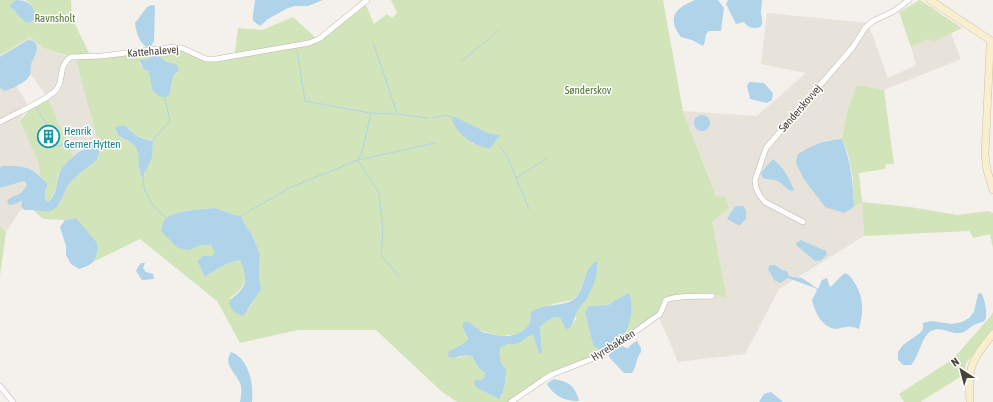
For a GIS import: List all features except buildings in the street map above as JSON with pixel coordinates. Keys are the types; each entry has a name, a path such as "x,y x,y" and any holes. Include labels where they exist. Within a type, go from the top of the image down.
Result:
{"street":[{"name":"Kattehalevej","path":"0,122 57,89 64,64 71,57 102,56 174,47 182,48 206,58 216,59 309,43 319,39 367,0"},
{"name":"Sønderskovvej","path":"803,222 765,202 760,196 756,188 755,180 766,148 853,47 865,28 873,21 894,11 909,0"},
{"path":"930,0 992,41 990,48 985,155 987,170 993,190"},
{"name":"Hyrebakken","path":"511,402 553,374 597,357 612,348 660,314 666,300 712,296"},
{"path":"970,402 969,378 971,367 975,357 993,334"},
{"path":"0,386 13,402"}],"shaded area":[{"path":"767,13 868,23 888,78 916,65 911,47 928,39 933,42 951,33 961,59 884,90 857,85 847,111 842,139 826,140 796,163 803,178 825,207 854,207 862,203 864,236 779,289 745,354 678,362 658,315 665,300 712,294 727,297 711,222 729,208 726,197 716,196 683,111 757,116 806,73 761,64"},
{"path":"30,37 43,48 76,60 99,143 94,143 73,156 49,100 31,74 27,79 16,86 27,103 20,121 39,164 40,176 38,195 20,211 6,232 0,226 0,55"}],"green space":[{"name":"Ravnsholt","path":"0,0 16,0 9,6 23,21 31,4 25,0 71,0 72,18 89,53 68,56 43,48 30,37 0,55"},
{"name":"Sønderskov","path":"391,0 663,0 683,111 716,196 726,197 729,208 712,222 727,298 712,294 665,300 658,315 607,349 591,358 558,371 509,402 457,402 441,391 376,330 298,330 240,343 217,301 140,239 93,262 97,252 76,218 65,220 43,219 33,210 46,212 58,206 69,184 97,160 100,149 76,60 179,49 200,59 234,59 238,28 262,30 293,17 319,41 366,5 374,24 387,14 392,18 397,13","holes":["154,53 160,59 176,64 177,73 173,77 170,91 151,76 148,70 144,70 139,62 149,59 151,54","472,126 488,133 500,135 490,149 472,143","129,128 137,137 149,139 153,142 152,158 147,166 143,179 139,168 137,147 121,138 115,131","216,208 241,216 252,235 260,254 259,276 261,290 248,310 230,298 243,286 245,277 240,260 221,267 205,277 197,261 203,256 212,256 216,252 211,245 201,245 190,250 163,222 181,212","598,268 587,297 576,314 576,319 569,329 566,329 560,318 549,320 540,327 542,354 539,353 533,335 516,344 508,344 500,348 500,359 506,369 506,378 502,397 497,398 479,389 480,380 484,378 485,373 477,366 472,356 466,355 458,358 449,351 464,344 468,339 465,333 478,330 501,336 517,334 526,328 530,322 531,312 553,304 572,300 578,295 588,272","629,294 593,345 585,312 589,306 609,305"]},
{"path":"920,0 962,28 933,42 928,39 911,47 899,12"},
{"path":"857,85 884,90 894,164 886,164 885,169 859,173 862,202 910,207 957,215 988,211 993,213 993,248 990,234 974,238 969,231 864,236 862,203 854,207 853,180 848,154 842,139 847,111"},
{"path":"49,100 73,156 65,164 58,175 57,185 50,201 47,202 45,195 48,184 40,176 39,164 20,121 31,108"},
{"path":"0,226 6,232 0,276"},
{"path":"993,312 993,330 966,363 965,374 920,402 904,402 899,394 953,359"}],"water":[{"path":"16,0 27,2 33,8 35,16 32,21 27,23 25,22 9,6"},
{"path":"255,0 323,0 308,6 295,6 288,8 268,19 260,26 253,21"},
{"path":"695,0 718,0 724,8 721,31 709,31 706,34 703,46 692,40 681,37 674,25 674,17 679,9"},
{"path":"728,0 762,0 762,25 758,28 752,28 744,22 736,24 726,4"},
{"path":"152,5 155,6 154,41 151,46 146,47 138,36 135,23 147,7"},
{"path":"28,40 34,41 37,47 31,65 30,75 20,84 5,91 0,88 0,57"},
{"path":"152,53 165,61 176,64 179,69 173,77 169,95 165,98 155,93 148,70 144,70 139,60 149,59"},
{"path":"749,82 764,83 773,93 772,100 767,103 750,99 747,86"},
{"path":"702,115 709,120 710,123 705,130 702,131 695,126 694,123 699,116"},
{"path":"452,117 488,133 500,135 490,149 478,145 462,135 454,124"},
{"path":"123,125 135,135 153,142 152,158 144,174 144,181 139,168 137,149 132,143 118,135 116,132 115,127"},
{"path":"842,139 848,156 851,172 854,207 844,213 825,207 803,178 796,163 798,154 809,148 824,142"},
{"path":"94,143 99,143 100,149 97,160 69,184 58,206 53,210 46,212 24,210 21,206 21,201 9,205 7,201 22,192 27,184 24,181 0,188 0,168 2,166 27,168 37,174 48,184 45,195 47,202 50,201 53,195 57,186 59,174 65,164 79,152"},
{"path":"773,159 786,173 794,190 789,190 775,180 763,178 761,174 763,170"},
{"path":"736,206 743,206 746,210 746,219 740,225 727,219"},
{"path":"216,208 241,216 252,235 260,254 259,276 261,290 243,316 234,311 229,303 244,284 245,276 240,260 221,267 205,277 197,261 203,256 212,256 215,252 211,245 201,245 190,250 178,248 161,231 163,222 172,215 187,211"},
{"path":"76,218 97,243 96,257 92,263 79,269 71,264 66,255 66,246 60,227 65,220"},
{"path":"801,240 826,251 827,254 822,260 815,261 797,246 796,243"},
{"path":"597,261 597,270 593,285 569,329 566,329 560,318 549,320 540,327 542,354 539,353 533,335 516,344 508,344 500,348 500,359 506,369 506,372 504,389 499,399 479,389 474,384 475,380 484,378 485,373 477,366 472,356 466,355 452,358 448,356 449,351 463,344 468,339 463,327 463,322 469,322 482,332 501,336 517,334 526,328 530,322 531,312 541,307 563,304 573,300 580,291 586,274 592,264"},
{"path":"141,263 145,263 143,268 146,272 153,274 154,279 142,280 136,271"},
{"path":"770,265 775,265 782,270 787,271 789,276 802,278 818,289 822,280 827,278 830,287 845,273 849,275 854,281 862,300 862,314 859,329 846,327 835,329 826,325 819,318 812,300 817,290 788,278 780,283 774,280 768,269"},
{"path":"629,293 631,298 630,320 624,334 613,343 599,350 593,345 585,312 589,306 609,305"},
{"path":"981,293 986,306 986,318 984,321 975,324 965,332 960,333 954,333 941,329 931,331 925,337 911,365 903,365 898,360 898,352 903,345 920,333 923,329 923,323 932,321 952,324 962,322 969,318 974,312 978,294"},
{"path":"637,341 641,348 641,352 635,368 632,373 624,373 609,357 608,352 620,344 628,348"},
{"path":"231,352 242,360 249,373 252,388 252,402 240,402 241,386 228,361"},
{"path":"553,379 563,381 570,385 576,392 579,401 564,399 556,394 547,384"},
{"path":"771,392 783,402 759,402 764,394"}],"waterway":[{"path":"492,36 498,31"},
{"path":"462,61 490,38"},
{"path":"373,42 397,113"},
{"path":"297,50 305,101 370,113"},
{"path":"152,141 170,121 165,98"},
{"path":"36,107 53,134 57,146 67,144"},
{"path":"399,277 381,254 383,231 379,193 358,160 362,152 371,113 397,114 428,118"},
{"path":"432,118 447,115 452,118"},
{"path":"241,216 291,187 358,160 435,143"},
{"path":"500,146 507,156 529,209"},
{"path":"516,178 546,159"},
{"path":"143,179 145,190 150,201 158,211 167,218"}],"place":[{"name":"Henrik Gerner Hytten","path":"48,137"}]}
